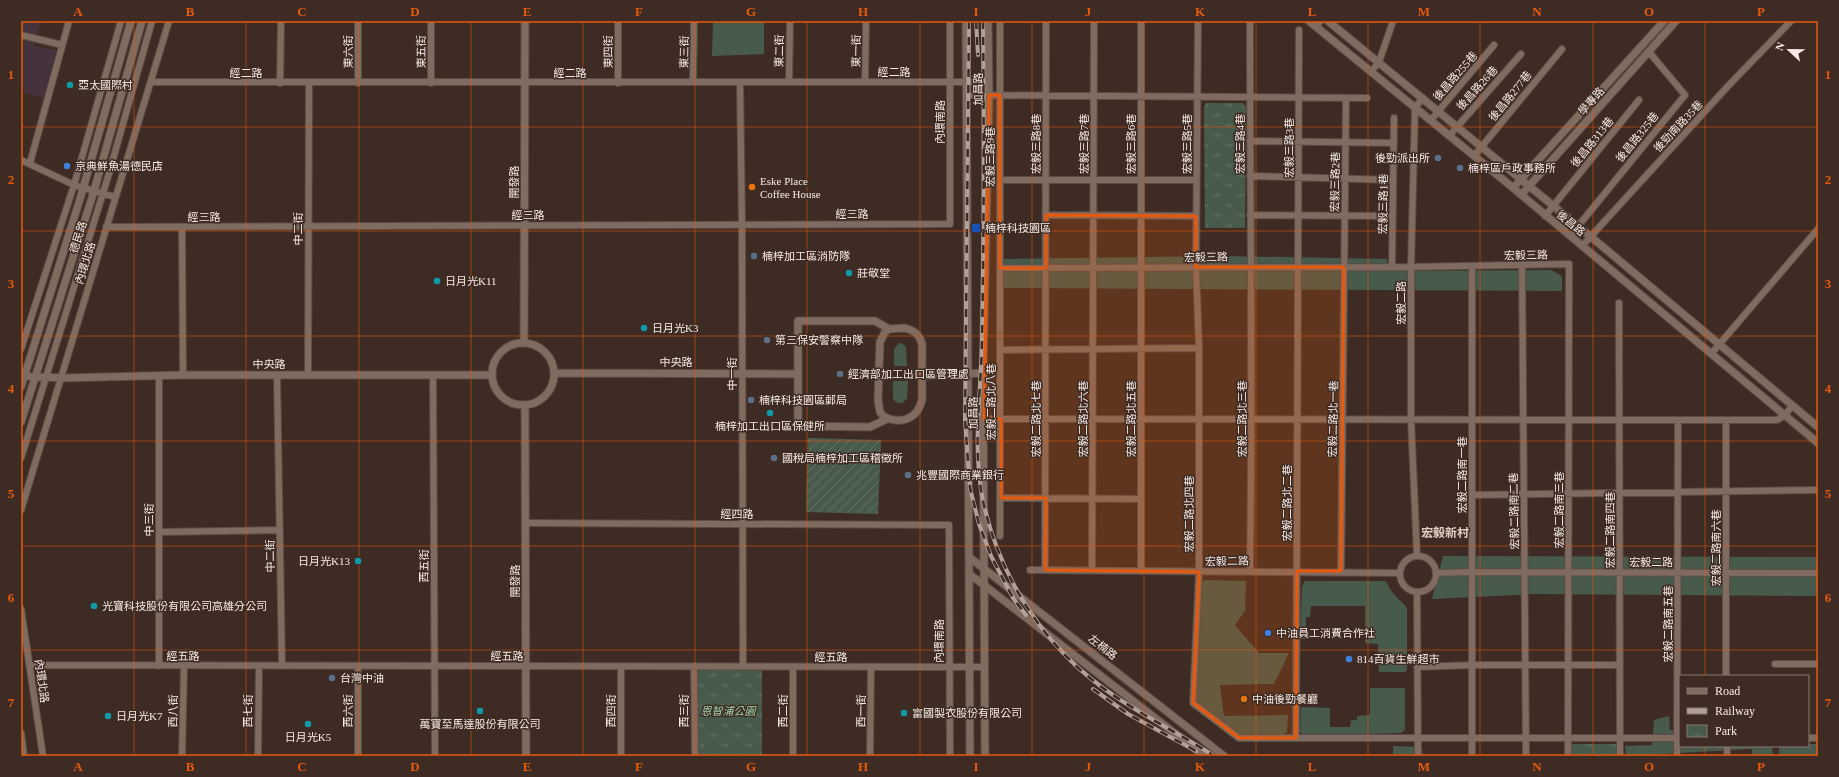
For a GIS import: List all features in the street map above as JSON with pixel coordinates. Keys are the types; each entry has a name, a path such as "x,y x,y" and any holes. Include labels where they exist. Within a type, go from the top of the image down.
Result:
{"street":[{"path":"30,163 69,21"},
{"name":"德民路","path":"21,349 74,185 121,21"},
{"name":"德民路","path":"21,387 24,365 83,188 131,21"},
{"name":"德民路","path":"21,422 94,191 142,21"},
{"name":"德民路","path":"21,458 103,193 152,21"},
{"name":"內環北路","path":"21,510 169,21"},
{"path":"280,83 281,21"},
{"name":"東六街","path":"358,21 358,83"},
{"name":"東五街","path":"431,21 431,83"},
{"name":"開發路","path":"524,343 525,21"},
{"name":"東四街","path":"618,21 618,82"},
{"name":"東三街","path":"693,82 694,21"},
{"name":"東二街","path":"789,82 790,21"},
{"name":"東一街","path":"865,82 866,21"},
{"name":"內環南路","path":"950,21 950,224"},
{"name":"加昌路","path":"966,21 970,756"},
{"name":"加昌路","path":"985,756 984,374 989,95 988,21"},
{"name":"宏毅三路9巷","path":"1000,21 1000,268"},
{"name":"宏毅三路8巷","path":"1046,21 1046,268"},
{"name":"宏毅三路7巷","path":"1093,268 1094,21"},
{"name":"宏毅三路6巷","path":"1141,21 1141,268"},
{"name":"宏毅三路5巷","path":"1196,267 1198,21"},
{"name":"宏毅三路4巷","path":"1250,21 1250,267"},
{"name":"後昌路","path":"1309,21 1318,24 1371,72 1513,188 1818,443"},
{"name":"後昌路","path":"1328,21 1438,110 1818,427"},
{"path":"1371,72 1379,62 1393,21"},
{"name":"學專路","path":"1513,188 1664,21"},
{"name":"學專路","path":"1521,195 1676,21"},
{"name":"後勁南路35巷","path":"1582,246 1729,85 1791,21"},
{"name":"宏毅三路3巷","path":"1298,267 1299,30"},
{"path":"21,35 62,45"},
{"name":"後昌路255巷","path":"1431,120 1494,44"},
{"name":"後昌路277巷","path":"1474,156 1562,49"},
{"name":"後昌路325巷","path":"1570,236 1685,95 1649,52"},
{"name":"後昌路26巷","path":"1449,136 1521,54"},
{"name":"經二路","path":"150,82 525,83 989,81"},
{"name":"中一街","path":"740,82 742,225 743,666"},
{"name":"中二街","path":"308,375 309,83"},
{"path":"967,95 1367,98"},
{"name":"宏毅三路2巷","path":"1344,267 1346,98"},
{"path":"1411,266 1415,107 1423,98"},
{"name":"後昌路313巷","path":"1545,216 1639,100"},
{"name":"宏毅三路1巷","path":"1392,267 1394,118"},
{"path":"1250,141 1394,143"},
{"path":"21,160 74,185 115,197"},
{"path":"1250,176 1393,180"},
{"path":"1000,180 1196,180"},
{"path":"1046,215 1196,216"},
{"path":"1250,215 1393,216"},
{"name":"經三路","path":"106,227 950,224"},
{"path":"182,227 183,375"},
{"path":"1711,354 1818,228"},
{"name":"宏毅三路","path":"1000,268 1392,267 1569,264"},
{"name":"宏毅二路南三巷","path":"1568,756 1569,264"},
{"name":"宏毅二路南二巷","path":"1522,265 1526,756"},
{"name":"宏毅二路","path":"1411,266 1411,419 1417,555"},
{"name":"宏毅二路南一巷","path":"1472,266 1472,756"},
{"name":"宏毅二路北四巷","path":"1196,267 1199,348 1199,572 1193,703 1239,738 1296,738"},
{"name":"宏毅二路北三巷","path":"1250,267 1253,420 1250,571"},
{"name":"宏毅二路北二巷","path":"1296,738 1298,267"},
{"name":"宏毅二路北一巷","path":"1341,571 1344,267"},
{"name":"宏毅二路北八巷","path":"1000,268 1000,536"},
{"name":"宏毅二路北七巷","path":"1046,268 1046,570"},
{"name":"宏毅二路北六巷","path":"1092,570 1093,268"},
{"name":"宏毅二路北五巷","path":"1141,268 1141,571"},
{"name":"宏毅二路南四巷","path":"1619,303 1620,756"},
{"path":"887,419 880,412 878,400 880,342 885,332 889,330 905,328 920,336 922,344 922,400 920,407 914,416 908,419 887,419 870,427 798,426 798,321 874,321 889,330"},
{"path":"524,343 537,346 548,355 552,360 555,373 554,382 546,396 540,401 525,405 513,404 504,399 496,388 492,375 496,358 502,351 514,344 524,343"},
{"path":"1001,350 1199,348"},
{"path":"24,365 37,369 46,376"},
{"name":"中央路","path":"555,373 798,374"},
{"path":"922,376 984,374"},
{"name":"中央路","path":"46,376 61,378 159,375 492,375"},
{"name":"中三街","path":"159,375 159,666"},
{"name":"中二街","path":"277,375 282,666"},
{"name":"西五街","path":"433,375 435,756"},
{"path":"23,376 34,378 46,376"},
{"name":"開發路","path":"525,405 526,756"},
{"path":"984,419 1777,420 1785,415 1792,406"},
{"name":"宏毅二路南五巷","path":"1678,420 1678,756"},
{"name":"宏毅二路南六巷","path":"1726,420 1726,675"},
{"path":"1472,495 1818,490"},
{"path":"1001,498 1141,499"},
{"name":"經四路","path":"526,523 949,525"},
{"name":"內環南路","path":"949,525 950,756"},
{"path":"159,532 280,530"},
{"path":"1417,555 1428,558 1435,568 1436,573 1435,579 1428,589 1417,592 1406,587 1402,583 1400,573 1402,565 1406,560 1417,555"},
{"name":"左楠路","path":"969,557 1224,756"},
{"name":"宏毅二路","path":"1030,570 1199,572 1341,571 1400,573"},
{"name":"宏毅二路","path":"1436,573 1818,573"},
{"path":"969,574 984,584 1204,756"},
{"path":"1417,592 1418,756"},
{"name":"內環北路","path":"21,609 43,756"},
{"path":"1417,667 1472,664 1620,665"},
{"path":"1775,664 1818,664"},
{"name":"經五路","path":"30,665 985,667"},
{"name":"西八街","path":"182,756 184,666"},
{"name":"西七街","path":"258,756 259,666"},
{"name":"西六街","path":"358,666 358,756"},
{"name":"西四街","path":"620,666 621,756"},
{"name":"西三街","path":"694,666 694,756"},
{"name":"西二街","path":"793,667 793,756"},
{"name":"西一街","path":"870,756 871,667"},
{"path":"21,733 24,756"},
{"path":"1296,738 1679,738"}],"highlighted area":[{"path":"989,95 1000,95 1000,268 1046,268 1046,215 1196,216 1196,267 1344,267 1341,571 1297,571 1296,738 1239,738 1193,703 1199,572 1045,570 1046,498 1001,498 1001,419 984,419"}],"shaded area":[{"path":"21,21 41,21 33,46 56,50 44,99 21,91"}],"green space":[{"path":"713,21 764,21 764,54 712,56"},
{"path":"1206,103 1242,103 1246,106 1245,228 1205,228 1204,107"},
{"path":"1222,256 1387,259 1388,271 1551,270 1562,276 1562,291 1003,288 1003,259"},
{"path":"899,343 906,347 907,366 894,366 894,349"},
{"path":"893,381 908,381 907,399 902,403 897,403 893,399"},
{"path":"808,438 881,440 878,514 806,512"},
{"path":"1443,556 1818,557 1818,596 1536,594 1432,599"},
{"path":"1205,580 1246,581 1245,611 1235,625 1259,653 1289,653 1274,684 1220,685 1224,716 1288,715 1287,732 1282,735 1240,735 1196,702 1197,587"},
{"path":"1305,581 1385,581 1407,608 1407,670 1405,672 1379,672 1378,644 1365,643 1365,606 1311,606 1310,617 1306,617 1306,639 1300,639 1302,587"},
{"name":"恩智浦公園","path":"694,667 762,667 762,756 695,756"},
{"path":"1370,688 1405,688 1405,730 1401,733 1305,736 1300,732 1301,707 1330,708 1330,727 1350,727 1351,720 1357,720 1357,716 1370,715"},
{"path":"1669,716 1670,730 1679,730 1679,747 1772,747 1773,756 1752,756 1752,749 1626,756 1625,746 1652,745 1654,720"},
{"path":"1572,744 1617,744 1617,756 1572,756"},
{"path":"1809,744 1818,744 1818,756 1779,756 1779,747 1809,747"},
{"path":"1393,746 1422,747 1423,756 1393,756"}],"railway":[{"path":"969,21 965,420 970,488 979,524 991,556 1013,598 1026,615"},
{"path":"976,21 978,55"},
{"path":"983,21 983,301 978,421 978,461 983,501 989,523 1004,565 1014,586 1038,624 1068,658 1102,687 1138,711 1214,756"},
{"path":"1093,689 1128,714 1196,751"}],"place":[{"name":"亞太國際村","path":"70,85"},
{"name":"後勁派出所","path":"1438,158"},
{"name":"京典鮮魚湯德民店","path":"67,166"},
{"name":"楠梓區戶政事務所","path":"1460,168"},
{"name":"Eske Place Coffee House","path":"752,187"},
{"name":"楠梓科技園區","path":"976,228"},
{"name":"楠梓加工區消防隊","path":"754,256"},
{"name":"莊敬堂","path":"849,273"},
{"name":"日月光K11","path":"437,281"},
{"name":"日月光K3","path":"644,328"},
{"name":"第三保安警察中隊","path":"767,340"},
{"name":"經濟部加工出口區管理處","path":"840,374"},
{"name":"楠梓科技園區郵局","path":"751,400"},
{"name":"楠梓加工出口區保健所","path":"770,413"},
{"name":"國稅局楠梓加工區稽徵所","path":"774,458"},
{"name":"兆豐國際商業銀行","path":"908,475"},
{"name":"日月光K13","path":"358,561"},
{"name":"光寶科技股份有限公司高雄分公司","path":"94,606"},
{"name":"中油員工消費合作社","path":"1268,633"},
{"name":"814百貨生鮮超市","path":"1349,659"},
{"name":"台灣中油","path":"332,678"},
{"name":"中油後勁餐廳","path":"1244,699"},
{"name":"萬寶至馬達股份有限公司","path":"480,711"},
{"name":"富國製衣股份有限公司","path":"904,713"},
{"name":"日月光K7","path":"108,716"},
{"name":"日月光K5","path":"308,724"}],"district":[{"name":"宏毅新村","path":"1445,533"}]}
